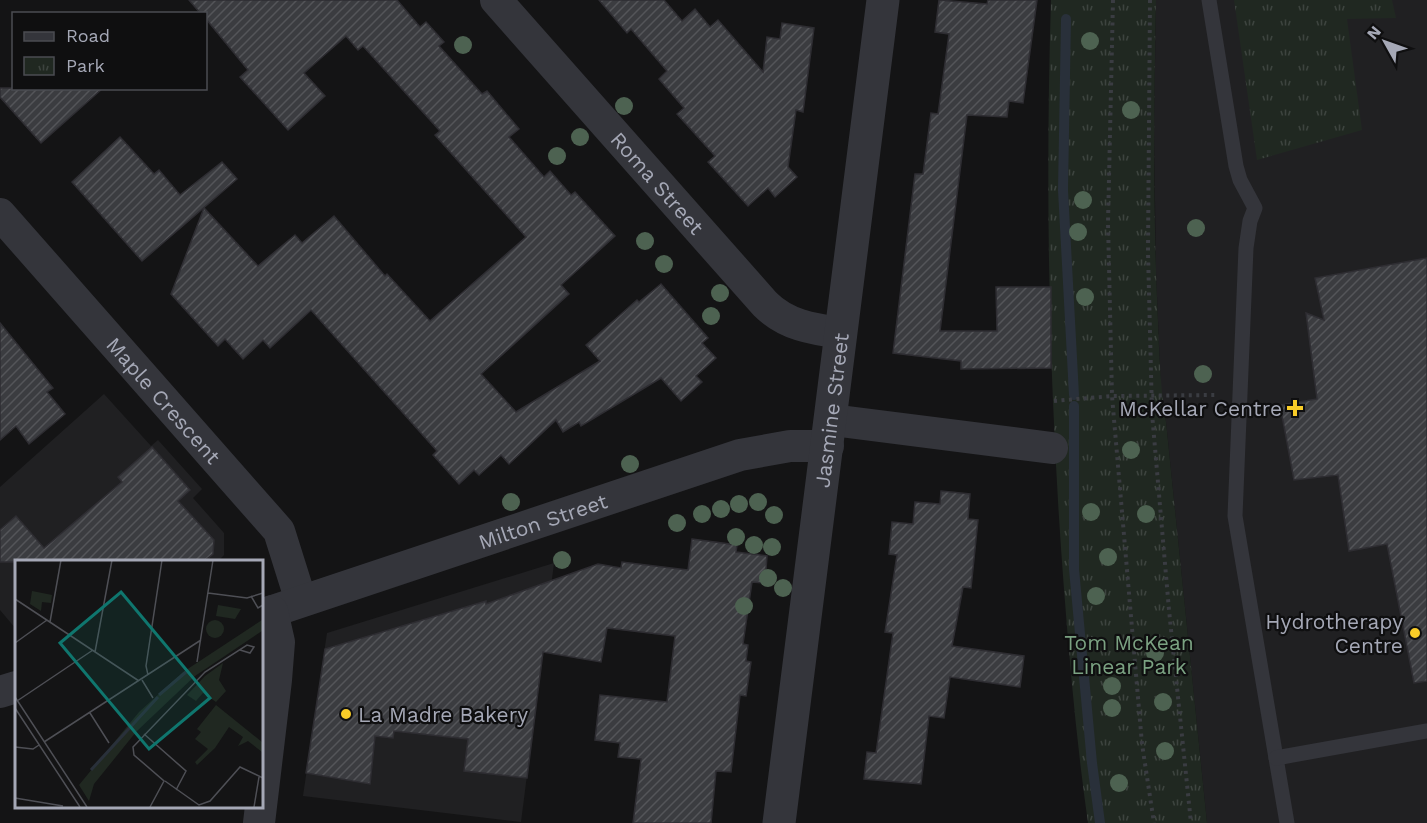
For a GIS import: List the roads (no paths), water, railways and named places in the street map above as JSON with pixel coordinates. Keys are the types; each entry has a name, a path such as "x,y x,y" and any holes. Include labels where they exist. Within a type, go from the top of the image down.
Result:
{"street":[{"name":"Roma Street","path":"496,0 765,304 778,316 791,322 813,329 841,333"},
{"name":"Jasmine Street","path":"779,823 883,0"},
{"name":"Maple Crescent","path":"0,214 279,531 301,601"},
{"name":"Milton Street","path":"267,613 740,455 790,446 830,433 1052,447"},
{"path":"262,798 279,642 267,613"},
{"path":"0,692 15,687"},
{"path":"259,823 261,808"}],"lane":[{"path":"1209,0 1236,166 1240,180 1255,208 1250,222 1246,248 1235,516 1287,823"},
{"path":"1276,758 1427,731"}],"waterway":[{"path":"1066,19 1063,190 1074,395"},
{"path":"1074,406 1074,569 1092,763 1100,823"}],"place":[{"name":"McKellar Centre","path":"1295,408"},
{"name":"Hydrotherapy Centre","path":"1415,633"},
{"name":"La Madre Bakery","path":"346,714"}],"park label":[{"name":"Tom McKean Linear Park","path":"1129,654"}]}
